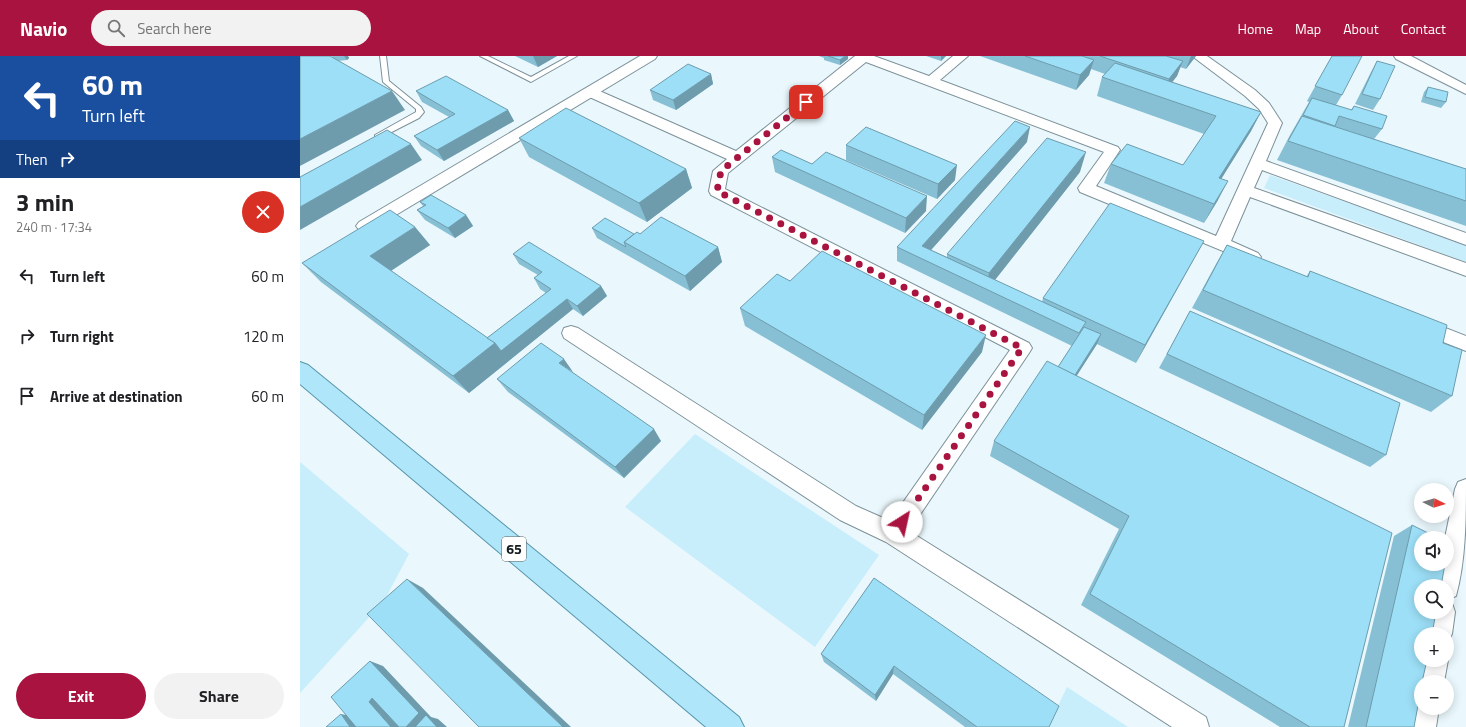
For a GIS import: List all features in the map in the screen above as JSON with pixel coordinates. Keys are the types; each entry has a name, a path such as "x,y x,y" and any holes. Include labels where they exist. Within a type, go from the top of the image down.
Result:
{"main road":[{"name":"65","path":"300,371 729,727"}],"street":[{"path":"355,232 650,56"},
{"path":"894,534 1022,348 717,191 721,171 863,56 1113,150 1086,188 1264,262"},
{"path":"930,82 961,56"},
{"path":"1199,56 1250,93 1264,106 1275,123 1221,244"},
{"path":"1401,56 1466,90"},
{"path":"590,92 736,158"},
{"path":"1257,163 1466,239"},
{"path":"1245,190 1466,270"},
{"path":"1401,317 1466,344"},
{"path":"571,333 848,513 894,534 1196,727"},
{"path":"1449,579 1466,489"},
{"path":"1423,727 1425,715"}],"lane":[{"path":"368,142 416,116 420,112 419,108 386,82 383,56"},
{"path":"483,56 531,80 574,56"}],"shaded area":[{"path":"1270,175 1466,245 1466,262 1264,188"},
{"path":"695,434 879,555 815,647 625,507"},
{"path":"300,462 409,554 384,601 300,693"},
{"path":"1067,687 1128,727 1048,727"}],"building":[{"path":"300,56 330,56 392,91 300,139"},
{"path":"828,56 845,56 840,60"},
{"path":"1025,56 1082,56 1094,60 1080,75"},
{"path":"1100,56 1166,56 1183,61 1169,79"},
{"path":"1332,56 1362,56 1342,95 1315,86"},
{"path":"1377,61 1395,66 1380,99 1362,94"},
{"path":"1115,63 1261,112 1219,178 1228,181 1214,204 1111,164 1127,144 1183,165 1216,116 1102,77"},
{"path":"688,64 711,74 673,100 650,90"},
{"path":"446,76 508,110 437,150 414,136 455,114 416,91"},
{"path":"1428,87 1448,92 1446,102 1425,97"},
{"path":"1312,98 1352,110 1354,106 1387,116 1382,129 1339,116 1335,126 1303,115"},
{"path":"566,108 686,169 639,203 519,138"},
{"path":"1302,116 1466,169 1466,201 1288,141"},
{"path":"1015,121 1030,127 922,246 1086,322 1079,333 897,247"},
{"path":"866,127 957,165 938,184 846,145"},
{"path":"387,130 411,144 300,207 300,177"},
{"path":"1047,138 1086,152 989,273 947,254"},
{"path":"781,150 812,164 826,152 927,196 906,218 772,157"},
{"path":"431,195 466,215 448,228 417,210 426,205 420,202"},
{"path":"1110,203 1204,241 1145,345 1043,298"},
{"path":"390,210 415,227 370,256 495,343 453,376 302,263"},
{"path":"661,217 718,247 685,276 624,242 637,232 640,234"},
{"path":"605,218 634,234 624,242 626,247 592,228"},
{"path":"529,242 601,286 577,306 567,299 501,351 495,343 487,338 551,289 534,278 542,272 513,254"},
{"path":"1227,245 1308,277 1310,271 1447,325 1443,343 1462,350 1452,396 1203,290"},
{"path":"822,251 986,335 924,415 740,308 777,274 790,281"},
{"path":"1190,311 1400,403 1386,455 1167,354"},
{"path":"1084,327 1101,334 1075,375 1058,367"},
{"path":"541,343 564,359 559,363 654,429 615,467 497,379"},
{"path":"1047,361 1392,533 1344,727 1310,727 1090,594 1129,516 994,441"},
{"path":"1412,525 1424,531 1414,531 1414,571 1444,571 1442,579 1414,579 1414,619 1435,619 1433,627 1414,627 1414,667 1425,667 1424,675 1414,675 1414,715 1416,715 1414,727 1366,727"},
{"path":"874,578 1059,706 1049,727 977,727 894,666 875,695 821,654"},
{"path":"407,579 563,727 479,727 367,614"},
{"path":"370,661 419,713 406,727 399,727 372,698 369,702 391,727 356,727 331,697"},
{"path":"341,714 350,727 326,727"},
{"path":"426,715 437,727 415,727"}],"route":[{"path":"806,102 721,171 717,191 1022,348 902,522"}]}
